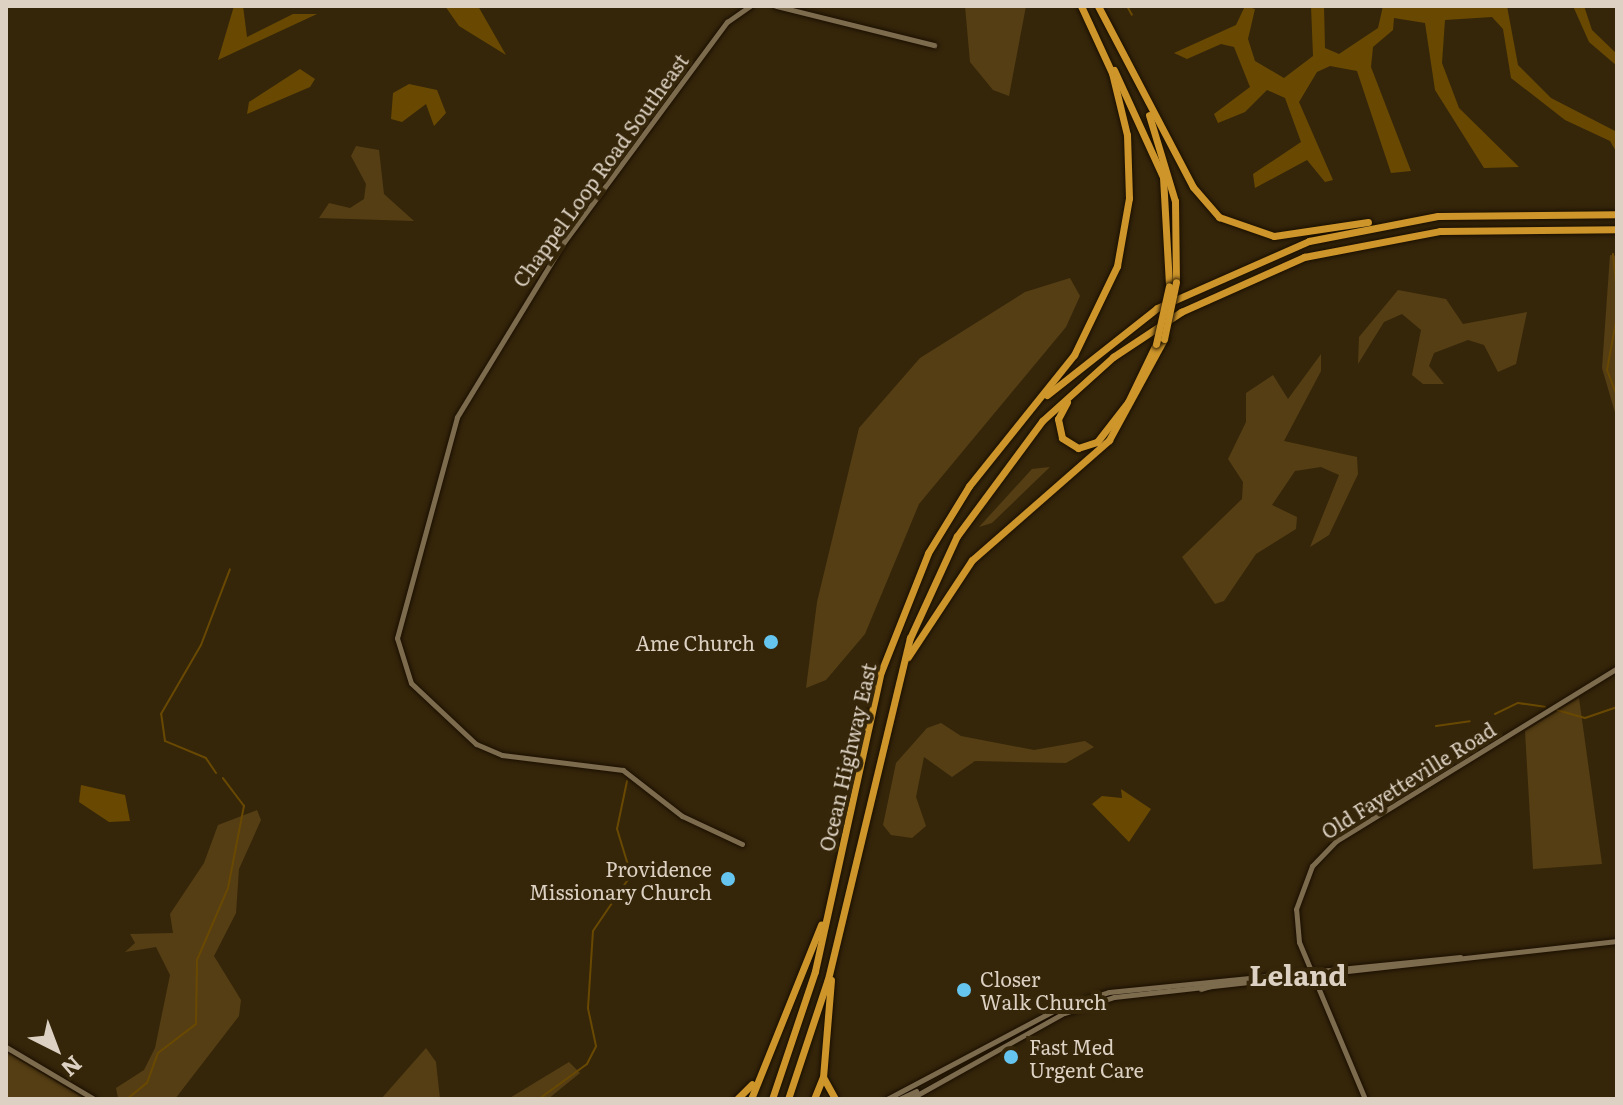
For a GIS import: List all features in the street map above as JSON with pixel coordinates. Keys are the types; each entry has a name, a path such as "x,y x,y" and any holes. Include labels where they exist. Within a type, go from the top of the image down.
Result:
{"highway":[{"path":"1081,6 1163,177 1173,284"},
{"path":"1098,6 1197,195 1230,225 1282,236 1406,220 1617,214"},
{"path":"1001,443 1081,344 1120,253 1129,156 1105,55"},
{"path":"892,701 916,641 951,583 1099,452 1137,398 1160,342 1173,284 1173,188 1131,73"},
{"path":"1001,443 1085,361 1189,290 1299,244 1406,220"},
{"path":"892,701 919,612 963,526 1015,452 1092,374 1201,301 1329,250 1440,231 1617,229"},
{"path":"1092,374 1058,419 1062,438 1078,448 1109,430 1160,342"},
{"name":"Ocean Highway East","path":"772,1098 811,984 898,627 928,553 1001,443"},
{"name":"Ocean Highway East","path":"789,1098 840,931 892,701"},
{"path":"751,1099 794,1003 833,889"},
{"path":"814,1099 823,1077 840,931"},
{"path":"737,1099 759,1076"},
{"path":"823,1077 835,1099"}],"street":[{"name":"Chappel Loop Road Southeast","path":"742,844 682,816 623,770 502,755 476,744 411,683 397,638 457,417 564,242 727,22 750,6"},
{"path":"776,6 934,45"},
{"name":"Old Fayetteville Road","path":"1365,1099 1306,969 1296,909 1322,853 1617,668"},
{"path":"910,1099 1073,1009 1118,996 1308,978 1617,941"},
{"path":"899,1099 1076,1001 1306,969 1469,957"},
{"path":"1201,989 1247,976"},
{"path":"6,1047 94,1099"},
{"path":"887,1099 930,1082"}],"shaded area":[{"path":"234,6 243,6 247,37 293,14 317,14 218,60"},
{"path":"445,6 478,6 506,55 459,26"},
{"path":"965,6 1026,6 1009,96 993,90 970,62"},
{"path":"1245,6 1255,9 1248,39 1255,61 1284,78 1313,56 1311,6 1324,6 1325,48 1339,54 1378,28 1383,6 1507,6 1518,65 1551,98 1617,132 1617,153 1610,141 1565,120 1511,78 1503,29 1492,17 1445,20 1442,63 1459,108 1519,167 1484,168 1435,90 1425,23 1394,18 1393,30 1373,47 1371,67 1411,171 1391,173 1357,71 1330,66 1317,72 1299,102 1333,180 1325,182 1307,160 1255,188 1253,174 1301,142 1285,98 1267,90 1245,112 1218,123 1214,114 1250,87 1234,47 1221,44 1187,59 1174,53 1236,25"},
{"path":"1573,6 1584,6 1592,30 1617,54 1617,66 1589,42"},
{"path":"300,69 315,79 310,87 247,114 249,102"},
{"path":"409,84 437,90 446,113 434,126 426,104 402,122 391,119 393,93"},
{"path":"356,146 379,150 384,194 414,221 319,218 329,203 350,208 364,199 366,184 351,156"},
{"path":"1610,255 1617,256 1616,416 1602,368"},
{"path":"1070,278 1080,296 1066,327 919,504 865,634 826,680 806,688 817,602 859,428 920,358 1025,292"},
{"path":"1398,290 1446,299 1463,324 1527,312 1516,364 1498,372 1484,345 1468,340 1434,353 1429,366 1444,384 1423,384 1412,375 1421,330 1402,314 1384,322 1358,364 1359,337"},
{"path":"1321,354 1321,371 1284,441 1357,457 1358,474 1329,535 1310,547 1339,475 1321,467 1295,471 1272,505 1297,517 1296,529 1256,554 1224,601 1215,604 1182,557 1242,499 1243,482 1228,459 1246,422 1246,393 1273,375 1288,399"},
{"path":"1050,467 992,523 979,527 1032,469"},
{"path":"1579,698 1602,864 1533,869 1525,731"},
{"path":"941,723 961,736 1034,750 1085,741 1094,747 1066,763 975,761 952,777 924,757 916,797 926,826 912,838 891,835 883,825 896,763 927,728"},
{"path":"81,785 125,795 130,821 109,822 79,802"},
{"path":"1121,789 1151,809 1129,842 1092,804 1102,796 1122,798"},
{"path":"257,810 261,820 239,869 236,913 214,956 241,1000 239,1016 175,1099 118,1098 116,1088 144,1070 155,1048 170,975 156,947 125,952 135,943 130,934 173,933 170,914 204,863 218,825"},
{"path":"426,1048 436,1062 440,1099 381,1099"},
{"path":"6,1052 85,1099 6,1099"},
{"path":"569,1062 580,1073 548,1099 508,1099"}],"waterway":[{"path":"1127,6 1132,15"},
{"path":"1613,254 1617,295"},
{"path":"1617,316 1607,370 1617,396"},
{"path":"216,773 206,758 165,741 161,714 201,645 230,569"},
{"path":"1495,714 1518,703 1545,707"},
{"path":"1557,710 1585,718 1617,707"},
{"path":"1436,726 1470,721"},
{"path":"127,1099 147,1083 158,1053 196,1024 197,960 228,888 244,806 223,778"},
{"path":"539,1099 587,1064 596,1046 588,1008 593,931 631,875 617,829 627,781"}],"place":[{"name":"Ame Church","path":"771,642"},
{"name":"Providence Missionary Church","path":"728,879"},
{"name":"Closer Walk Church","path":"964,990"},
{"name":"Fast Med Urgent Care","path":"1011,1057"}],"district":[{"name":"Leland","path":"1298,974"}]}
